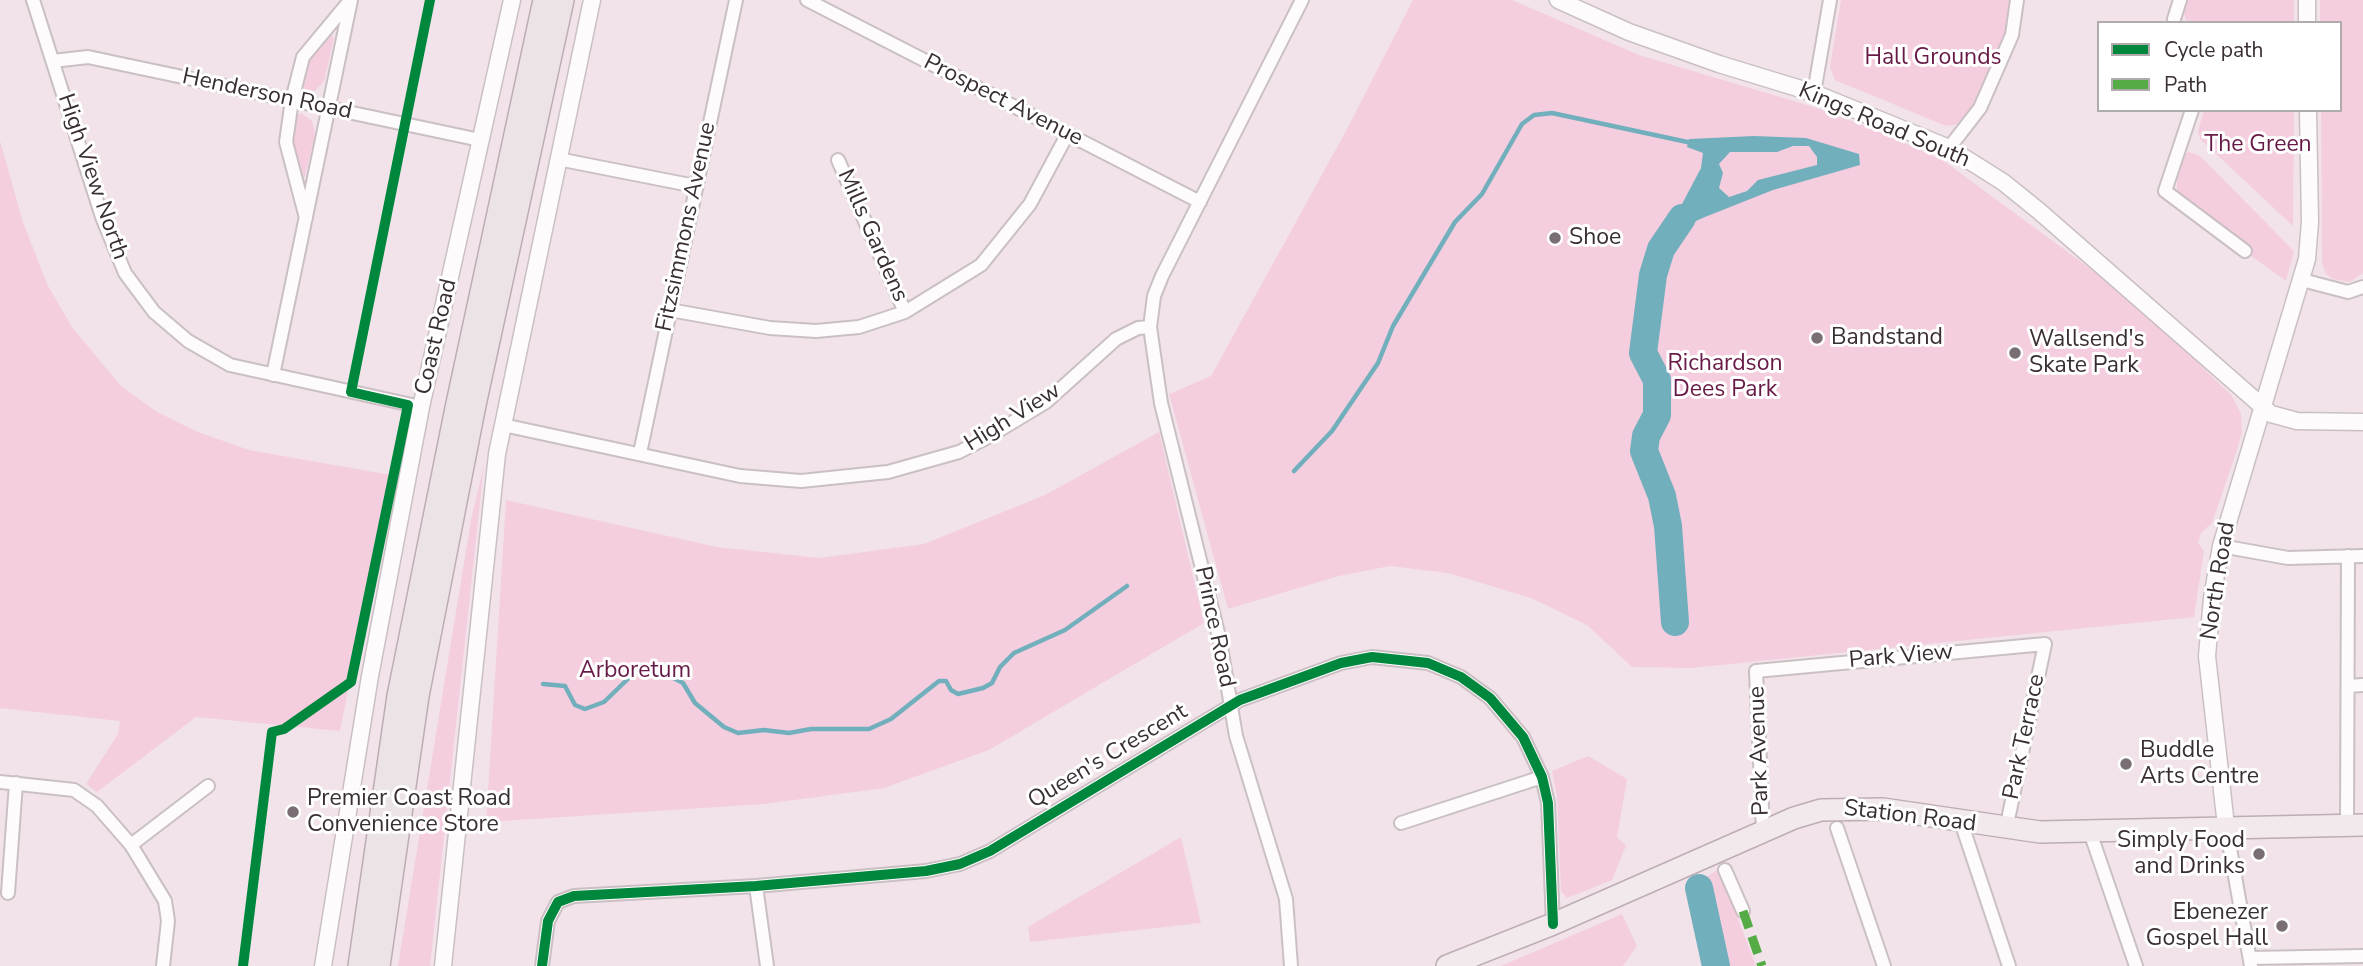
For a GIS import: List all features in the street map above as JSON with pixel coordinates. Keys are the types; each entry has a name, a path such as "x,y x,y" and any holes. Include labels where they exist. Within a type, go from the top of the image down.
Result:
{"highway":[{"name":"Coast Road","path":"359,966 398,696 459,394 544,0"},
{"path":"379,966 418,696 475,405 563,0"}],"main road":[{"name":"Station Road","path":"1447,966 1553,924 1794,818 1834,808 1882,809 2006,829 2090,832 2226,826 2355,825"}],"street":[{"name":"High View North","path":"33,0 102,217 125,274 154,313 188,341 230,365 421,407"},
{"path":"307,222 286,142 292,100 303,57 351,0"},
{"path":"273,375 307,222 351,0"},
{"name":"Coast Road","path":"323,966 370,676 421,407 512,0"},
{"path":"443,966 466,727 503,425 592,0"},
{"name":"Fitzsimmons Avenue","path":"640,453 736,0"},
{"name":"Prospect Avenue","path":"807,0 1200,202"},
{"path":"1150,327 1157,286 1302,0"},
{"name":"Kings Road South","path":"1558,0 1642,37 1814,93 1949,148 2003,183 2049,219 2262,408"},
{"path":"1814,93 1830,0"},
{"path":"1949,148 1980,108 2012,35 2017,0"},
{"path":"2174,19 2180,0"},
{"path":"2307,0 2307,21"},
{"name":"Henderson Road","path":"53,61 89,57 480,140"},
{"path":"2191,112 2165,191 2245,251"},
{"path":"2308,112 2310,222 2302,280 2348,292 2363,287"},
{"path":"670,310 770,328 816,331 859,327 905,312 982,265 1030,204 1067,135"},
{"path":"558,159 695,186"},
{"name":"Mills Gardens","path":"838,160 905,312"},
{"name":"North Road","path":"2250,962 2226,826 2207,656 2221,546 2302,280"},
{"name":"High View","path":"503,425 740,475 801,481 846,478 919,464 959,452 1017,421 1073,380 1116,339 1138,328 1150,327"},
{"name":"Prince Road","path":"1150,327 1161,403 1220,641 1236,736 1286,899 1291,966"},
{"path":"2262,408 2278,417 2297,421 2363,422"},
{"path":"2221,546 2288,558 2363,556"},
{"path":"2348,556 2348,685 2355,825"},
{"name":"Park View","path":"1756,671 2045,644"},
{"name":"Park Terrace","path":"2006,829 2045,644"},
{"name":"Queen's Crescent","path":"542,966 548,921 558,902 574,895 756,886 926,871 960,864 990,851 1251,695 1357,659 1390,658 1428,663 1461,677 1490,698 1523,737 1542,777 1549,814 1553,924"},
{"name":"Park Avenue","path":"1756,671 1763,831"},
{"path":"2348,685 2363,685"},
{"path":"1401,823 1542,777"},
{"path":"0,782 82,793 97,806 131,845 166,901 168,921 163,966"},
{"path":"8,892 16,783"},
{"path":"131,845 208,786"},
{"path":"1961,822 2009,966"},
{"path":"1837,828 1884,966"},
{"path":"2090,832 2136,966"},
{"path":"1725,870 1743,911"},
{"path":"756,886 767,966"},
{"path":"2250,962 2317,962 2363,956"}],"green space":[{"name":"Richardson Dees Park","path":"1413,0 1512,0 1639,55 1817,108 1873,129 1944,161 2092,270 2174,340 2232,396 2241,414 2242,432 2237,450 2212,523 2201,533 2198,543 2204,551 2194,617 1691,668 1632,667 1587,625 1531,598 1448,573 1390,566 1339,576 1228,609 1169,394 1211,376 1346,131"},
{"name":"Hall Grounds","path":"1841,0 2010,0 2005,37 1975,107 1959,124 1946,126 1835,80 1830,67"},
{"path":"2187,0 2294,0 2294,21 2186,21 2184,13"},
{"name":"The Green","path":"2320,0 2363,0 2363,273 2350,282 2333,279 2326,274 2322,264 2321,112 2342,112 2342,21 2320,21"},
{"path":"329,34 334,38 324,81 315,91 301,92 308,58"},
{"name":"The Green","path":"2203,112 2294,112 2293,226 2200,139 2198,131"},
{"path":"301,113 312,121 315,134 305,177 302,177 293,141 297,116"},
{"path":"0,141 23,222 48,286 72,327 121,386 157,412 198,432 249,450 391,475 340,731 196,717 97,792 86,784 118,734 120,721 0,708"},
{"name":"The Green","path":"2189,152 2200,156 2294,251 2286,281 2247,253 2248,248 2177,190 2177,170 2183,154"},
{"name":"Arboretum","path":"1159,432 1204,623 989,750 884,788 764,804 486,822 506,500 717,547 819,558 924,544 1045,495"},
{"path":"484,465 430,966 398,966 471,520"},
{"path":"1588,756 1627,779 1617,837 1626,846 1612,880 1567,898 1561,891 1557,796 1552,771"},
{"path":"1181,837 1201,923 1030,942 1028,927"},
{"path":"1719,869 1756,966 1721,966 1701,880"},
{"path":"1622,914 1637,946 1623,966 1501,966"}],"water":[{"path":"1754,136 1806,138 1859,154 1860,165 1773,190 1705,217 1687,225 1661,249 1658,245 1663,231 1682,204 1701,168 1703,153 1687,147 1689,139","holes":["1793,146 1809,146 1817,157 1817,165 1758,180 1747,191 1729,197 1719,188 1723,173 1719,164 1730,152 1777,152"]}],"waterway":[{"path":"1294,471 1332,431 1378,363 1393,326 1455,222 1482,194 1522,124 1534,115 1552,113 1692,143"},
{"path":"1675,622 1668,526 1662,496 1644,451 1646,436 1657,415 1657,380 1643,353 1653,275 1661,249 1682,218"},
{"path":"543,684 565,686 575,705 585,709 604,702 634,673 651,666 683,683 695,703 724,727 738,733 764,730 789,733 811,729 869,729 891,719 939,681 946,681 951,690 958,694 983,688 992,683 1000,667 1014,653 1065,630 1127,586"},
{"path":"1699,888 1716,966"}],"marked path":[{"path":"1743,911 1762,966"}],"cycle path":[{"path":"243,966 272,732 284,729 351,682 408,405 351,392 430,0"},
{"path":"542,966 548,921 558,902 574,896 756,886 926,871 960,864 990,851 1240,700 1341,663 1372,657 1428,663 1461,677 1490,698 1523,737 1542,777 1548,803 1553,924"}],"place":[{"name":"Shoe","path":"1555,238"},
{"name":"Bandstand","path":"1817,338"},
{"name":"Wallsend's Skate Park","path":"2015,353"},
{"name":"Buddle Arts Centre","path":"2126,764"},
{"name":"Premier Coast Road Convenience Store","path":"293,812"},
{"name":"Simply Food and Drinks","path":"2259,854"},
{"name":"Ebenezer Gospel Hall","path":"2282,926"}]}
